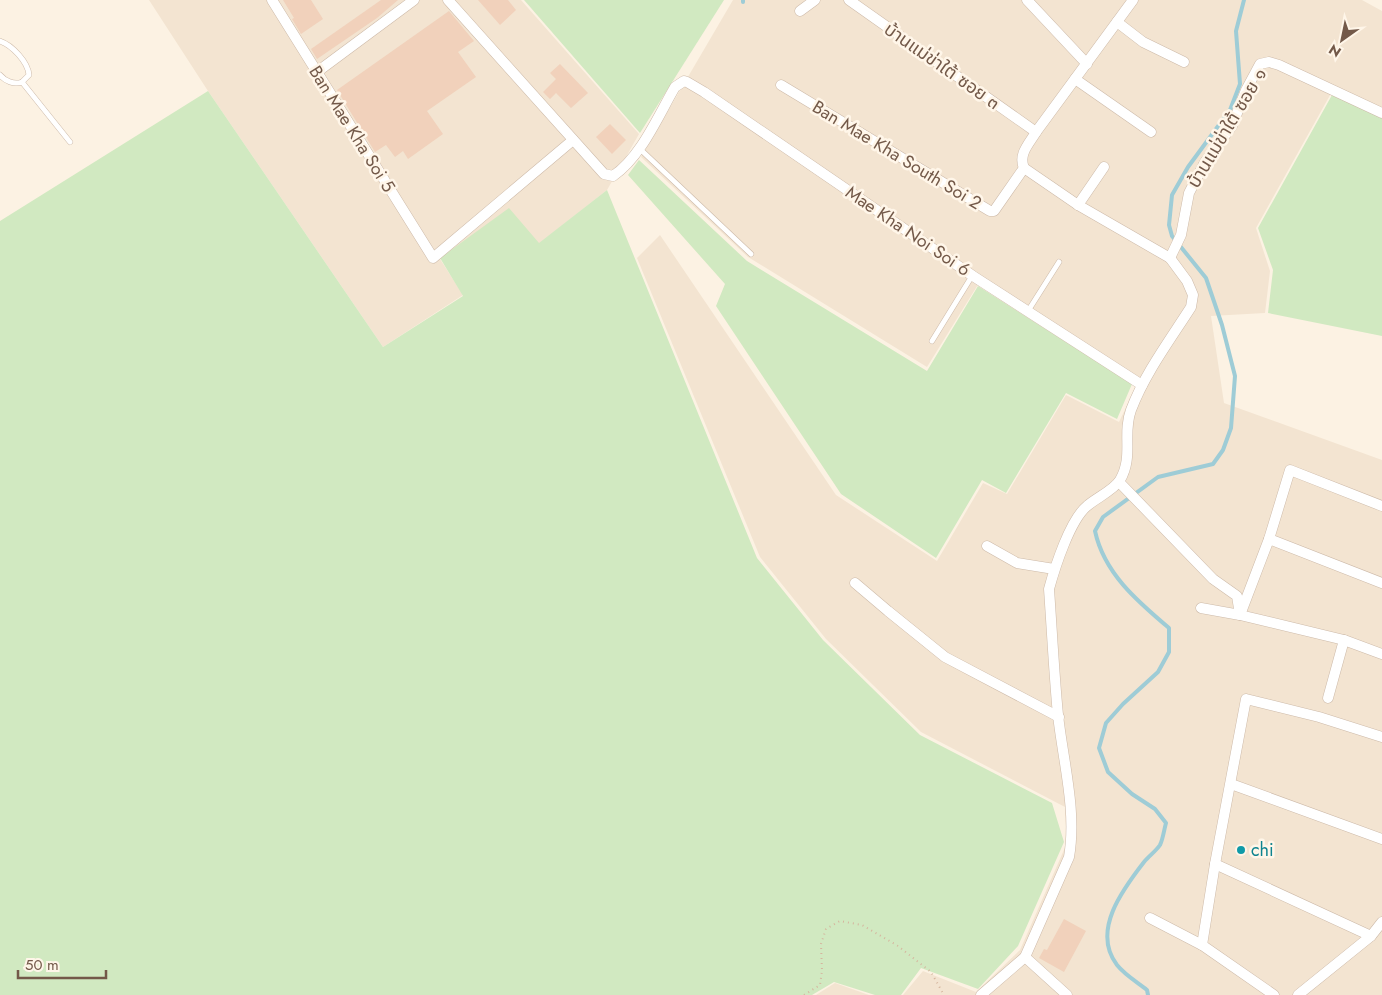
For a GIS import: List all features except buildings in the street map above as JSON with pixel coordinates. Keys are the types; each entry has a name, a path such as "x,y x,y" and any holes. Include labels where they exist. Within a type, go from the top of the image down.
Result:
{"street":[{"name":"Ban Mae Kha Soi 5","path":"272,0 433,258 573,140"},
{"path":"317,72 414,0"},
{"path":"448,0 604,174 613,176 624,168 639,148"},
{"path":"800,12 814,0"},
{"name":"บ้านแม่ข่าใต้ ซอย ๓","path":"849,0 1036,132"},
{"path":"1027,0 1087,64"},
{"path":"981,995 1025,957 1069,857 1072,841 1067,770 1058,717 1049,589 1054,569 1076,518 1086,507 1122,486 1127,464 1126,431 1131,411 1142,385 1191,307 1193,295 1172,254 1078,205 1024,168 1022,162 1023,153 1036,132 1133,0"},
{"path":"1117,22 1143,42 1184,62"},
{"name":"บ้านแม่ข่าใต้ ซอย ๑","path":"1172,254 1181,235 1189,193 1205,162 1232,126 1246,90 1260,64 1269,62 1279,65 1382,113"},
{"path":"1076,79 1151,132"},
{"name":"Mae Kha Noi Soi 6","path":"639,148 675,87 686,82 704,92 973,276 1142,385"},
{"name":"Ban Mae Kha South Soi 2","path":"781,84 990,211 994,211 1024,168"},
{"path":"1078,205 1104,167"},
{"path":"1240,615 1269,539 1290,470 1382,506"},
{"path":"1122,486 1214,578 1237,596 1240,615"},
{"path":"1269,539 1382,583"},
{"path":"987,546 1017,563 1054,569"},
{"path":"855,583 946,656 1058,717"},
{"path":"1201,608 1240,615 1344,640 1382,654"},
{"path":"1328,698 1344,640"},
{"path":"1202,945 1246,699 1319,717 1382,737"},
{"path":"1231,784 1382,839"},
{"path":"1215,864 1371,936"},
{"path":"1150,918 1202,945 1274,995"},
{"path":"1298,995 1371,936 1382,922"},
{"path":"1025,957 1067,995"}],"lane":[{"path":"0,41 6,43 26,66 29,75 19,83 9,82 0,75"},
{"path":"22,82 70,142"},
{"path":"639,148 752,254"},
{"path":"1028,312 1059,262"},
{"path":"932,341 973,276"}],"path":[{"path":"804,995 820,985 822,971 821,944 826,928 840,921 862,925 898,946 931,972 944,995"}],"shaded area":[{"path":"149,0 521,0 639,134 607,190 539,244 440,259 463,295 383,347 208,91"},
{"path":"733,0 1362,0 1382,11 1382,107 1334,88 1256,228 1270,271 1265,313 1211,316 1224,403 1382,460 1382,995 903,995 923,971 976,992 1020,950 1067,843 1065,807 921,732 826,639 760,557 637,258 660,235 836,495 937,561 983,483 1007,494 1066,395 1119,422 1137,385 979,283 927,367 748,257 641,157"},
{"path":"835,983 869,995 816,995"}],"green space":[{"path":"524,0 724,0 640,133"},
{"path":"208,91 383,347 463,296 440,258 509,208 539,243 607,190 757,558 823,640 920,735 1052,803 1064,842 1018,946 978,989 921,968 901,995 875,995 834,982 812,995 0,995 0,221"},
{"path":"1332,95 1382,118 1382,336 1268,313 1273,270 1258,228"},
{"path":"639,160 747,261 927,371 978,286 1132,384 1117,419 1066,393 1006,493 982,480 936,558 841,494 716,306 725,284 628,175"}],"waterway":[{"path":"1148,995 1147,990 1117,965 1110,952 1107,938 1113,911 1119,897 1144,862 1160,845 1166,823 1155,809 1132,794 1108,772 1099,748 1106,723 1123,704 1158,672 1169,652 1169,628 1123,585 1106,560 1099,546 1095,531 1103,517 1158,477 1213,464 1223,450 1231,428 1235,376 1222,325 1206,278 1172,236 1169,225 1172,195 1188,167 1230,110 1240,84 1236,31 1244,0"}],"place":[{"name":"chi","path":"1241,850"}]}
